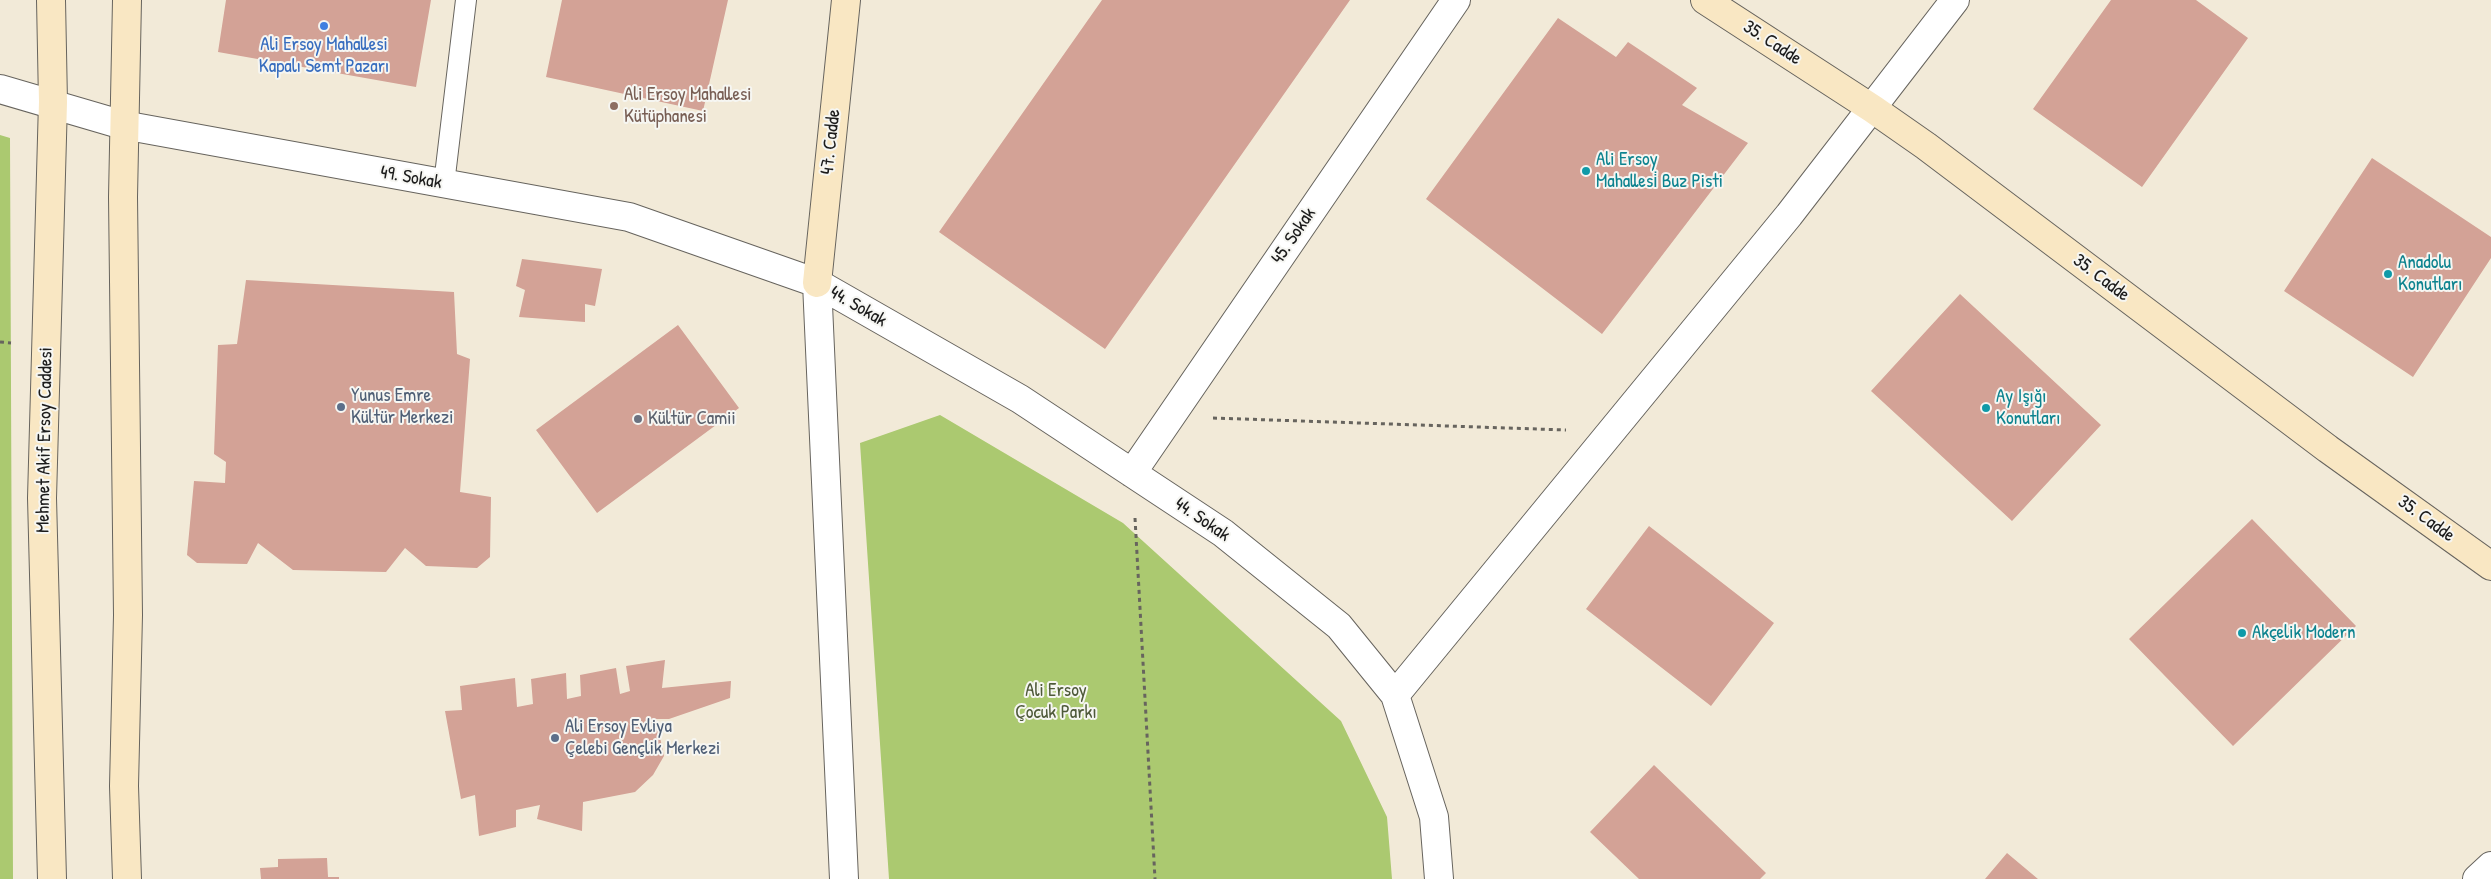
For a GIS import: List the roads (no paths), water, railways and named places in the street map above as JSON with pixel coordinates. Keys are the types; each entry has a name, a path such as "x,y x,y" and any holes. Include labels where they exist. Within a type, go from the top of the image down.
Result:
{"main road":[{"name":"Mehmet Akif Ersoy Caddesi","path":"51,0 53,102 42,498 52,879"},
{"path":"127,0 123,125 128,615 124,786 127,879"},
{"name":"47. Cadde","path":"817,283 846,0"},
{"name":"35. Cadde","path":"1705,0 1873,109 1926,146 2328,449 2491,566"}],"street":[{"name":"45. Sokak","path":"1132,473 1456,0"},
{"path":"1395,695 1873,109 1956,0"},
{"name":"49. Sokak","path":"0,89 53,102 123,125 629,218 817,283"},
{"name":"44. Sokak","path":"817,283 1020,399 1223,533 1339,626 1395,695 1434,817 1439,879"},
{"path":"817,283 844,879"},
{"path":"2476,879 2491,866"}],"lane":[{"path":"444,184 466,0"}],"place":[{"name":"Ali Ersoy Mahallesi Kapalı Semt Pazarı","path":"324,26"},
{"name":"Ali Ersoy Mahallesi Kütüphanesi","path":"614,106"},
{"name":"Ali Ersoy Mahallesi̇ Buz Pisti","path":"1586,171"},
{"name":"Anadolu Konutları","path":"2388,274"},
{"name":"Yunus Emre Kültür Merkezi","path":"341,407"},
{"name":"Ay Işığı Konutları","path":"1986,408"},
{"name":"Kültür Camii","path":"638,419"},
{"name":"Akçelik Modern","path":"2242,633"},
{"name":"Ali Ersoy Evliya Çelebi Gençlik Merkezi","path":"555,738"}],"park label":[{"name":"Ali Ersoy Çocuk Parkı","path":"1056,702"}]}
